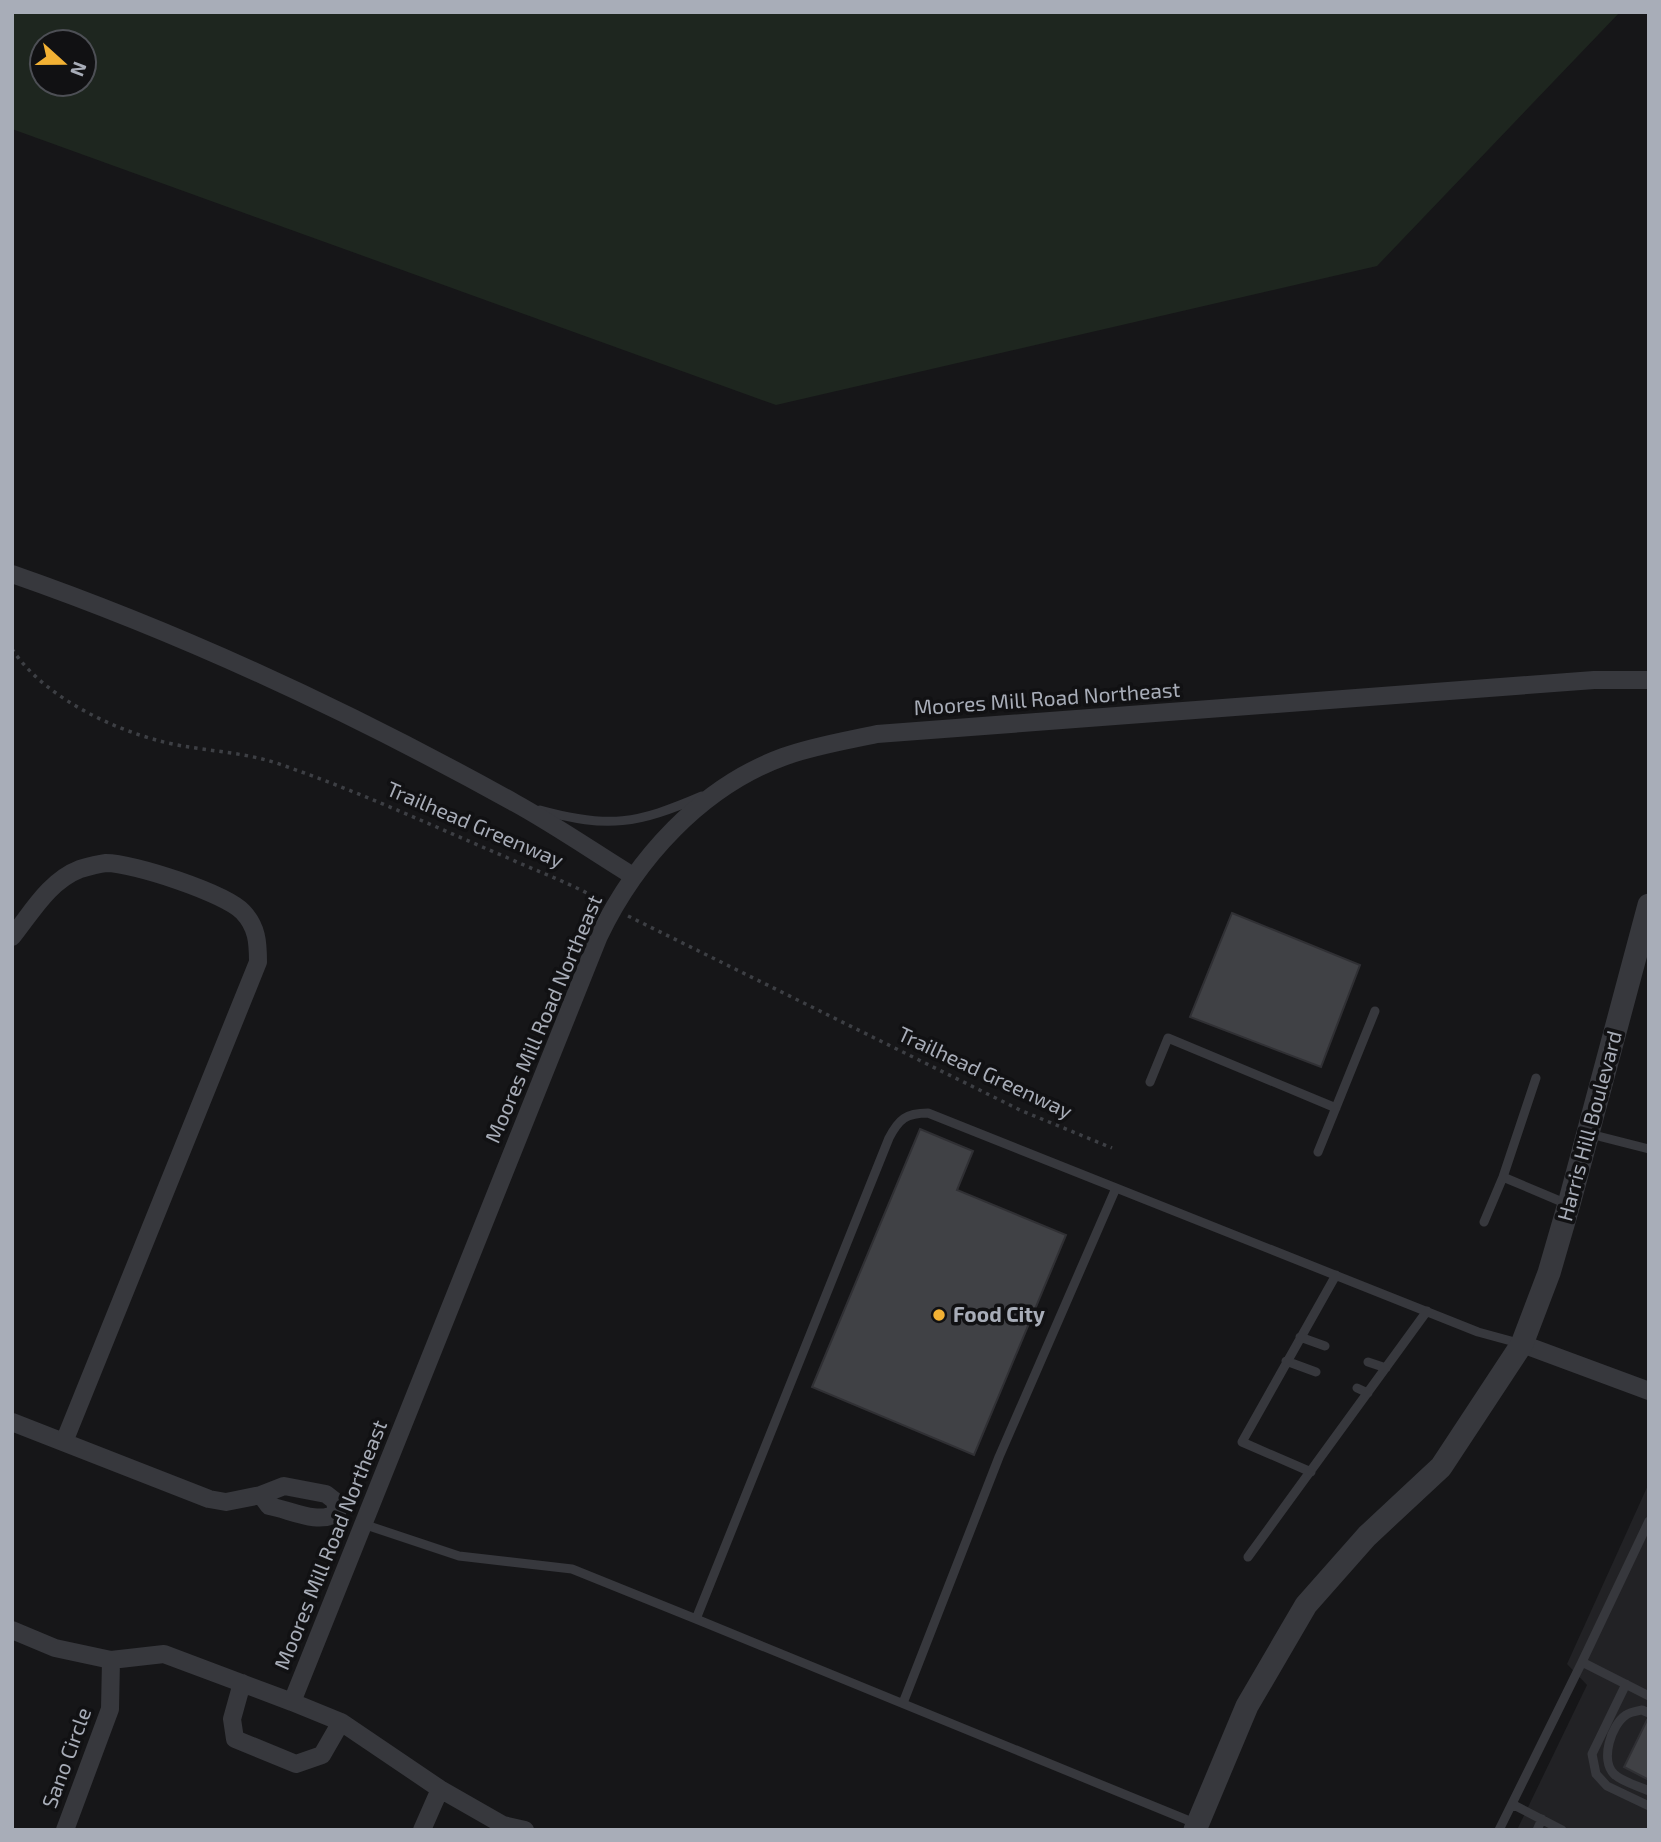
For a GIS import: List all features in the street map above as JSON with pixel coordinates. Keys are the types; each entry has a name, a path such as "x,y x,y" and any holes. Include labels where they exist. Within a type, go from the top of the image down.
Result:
{"street":[{"path":"12,573 170,632 267,675 517,804 633,876"},
{"name":"Moores Mill Road Northeast","path":"292,1702 599,936 633,876 665,839 723,788 782,758 877,734 1594,680 1649,680"},
{"path":"12,937 53,885 79,870 106,863 127,866 224,897 243,913 258,936 258,962 64,1442"},
{"name":"Harris Hill Boulevard","path":"1198,1828 1247,1706 1306,1605 1367,1536 1441,1467 1522,1344 1549,1273 1569,1204 1649,905"},
{"path":"1522,1344 1649,1391"},
{"path":"12,1422 209,1499 226,1502 261,1495 284,1486 306,1488 326,1494 335,1501 337,1513"},
{"path":"261,1495 269,1506 296,1511 317,1519 326,1520 337,1513"},
{"path":"337,1513 363,1524"},
{"path":"12,1630 55,1648 111,1660 164,1654 341,1721 440,1789 503,1827 525,1830"},
{"name":"Sano Circle","path":"65,1830 110,1709 111,1660"},
{"path":"242,1683 233,1720 235,1740 296,1764 322,1755 341,1721"},
{"path":"422,1830 440,1789"}],"lane":[{"path":"517,804 576,820 604,823 632,821 658,815 723,788"},
{"path":"1318,1152 1375,1011"},
{"path":"1150,1082 1168,1038 1336,1108"},
{"path":"1485,1222 1536,1078"},
{"path":"696,1619 899,1119 912,1113 928,1113 1478,1332 1522,1344"},
{"path":"1588,1133 1649,1149"},
{"path":"1503,1177 1569,1204"},
{"path":"903,1703 999,1457 1116,1188"},
{"path":"1311,1472 1242,1443 1336,1275"},
{"path":"1248,1557 1426,1311"},
{"path":"1300,1337 1325,1346"},
{"path":"1286,1361 1316,1372"},
{"path":"1368,1362 1385,1368"},
{"path":"1357,1388 1368,1393"},
{"path":"1499,1830 1649,1521"},
{"path":"363,1524 458,1556 572,1569 903,1703 1198,1828"},
{"path":"1582,1662 1649,1696"},
{"path":"1626,1684 1592,1754 1596,1774 1607,1786 1649,1806"},
{"path":"1649,1713 1642,1710 1627,1714 1607,1749 1607,1763 1615,1775 1649,1791"},
{"path":"1512,1804 1562,1830"},
{"path":"1536,1830 1542,1819"}],"path":[{"name":"Trailhead Greenway","path":"12,649 22,664 51,692 101,720 186,747 234,752 278,763 339,785 551,874 1020,1110 1112,1148"}],"shaded area":[{"path":"12,12 1620,12 1377,266 776,405 12,129"},
{"path":"1649,1483 1649,1830 1517,1830 1587,1685 1567,1664"}],"building":[{"path":"1232,913 1360,965 1321,1067 1190,1017"},
{"path":"920,1129 973,1151 957,1190 1066,1235 974,1455 812,1387"},
{"path":"1649,1720 1649,1780 1624,1767"}],"place":[{"name":"Food City","path":"939,1315"}]}
